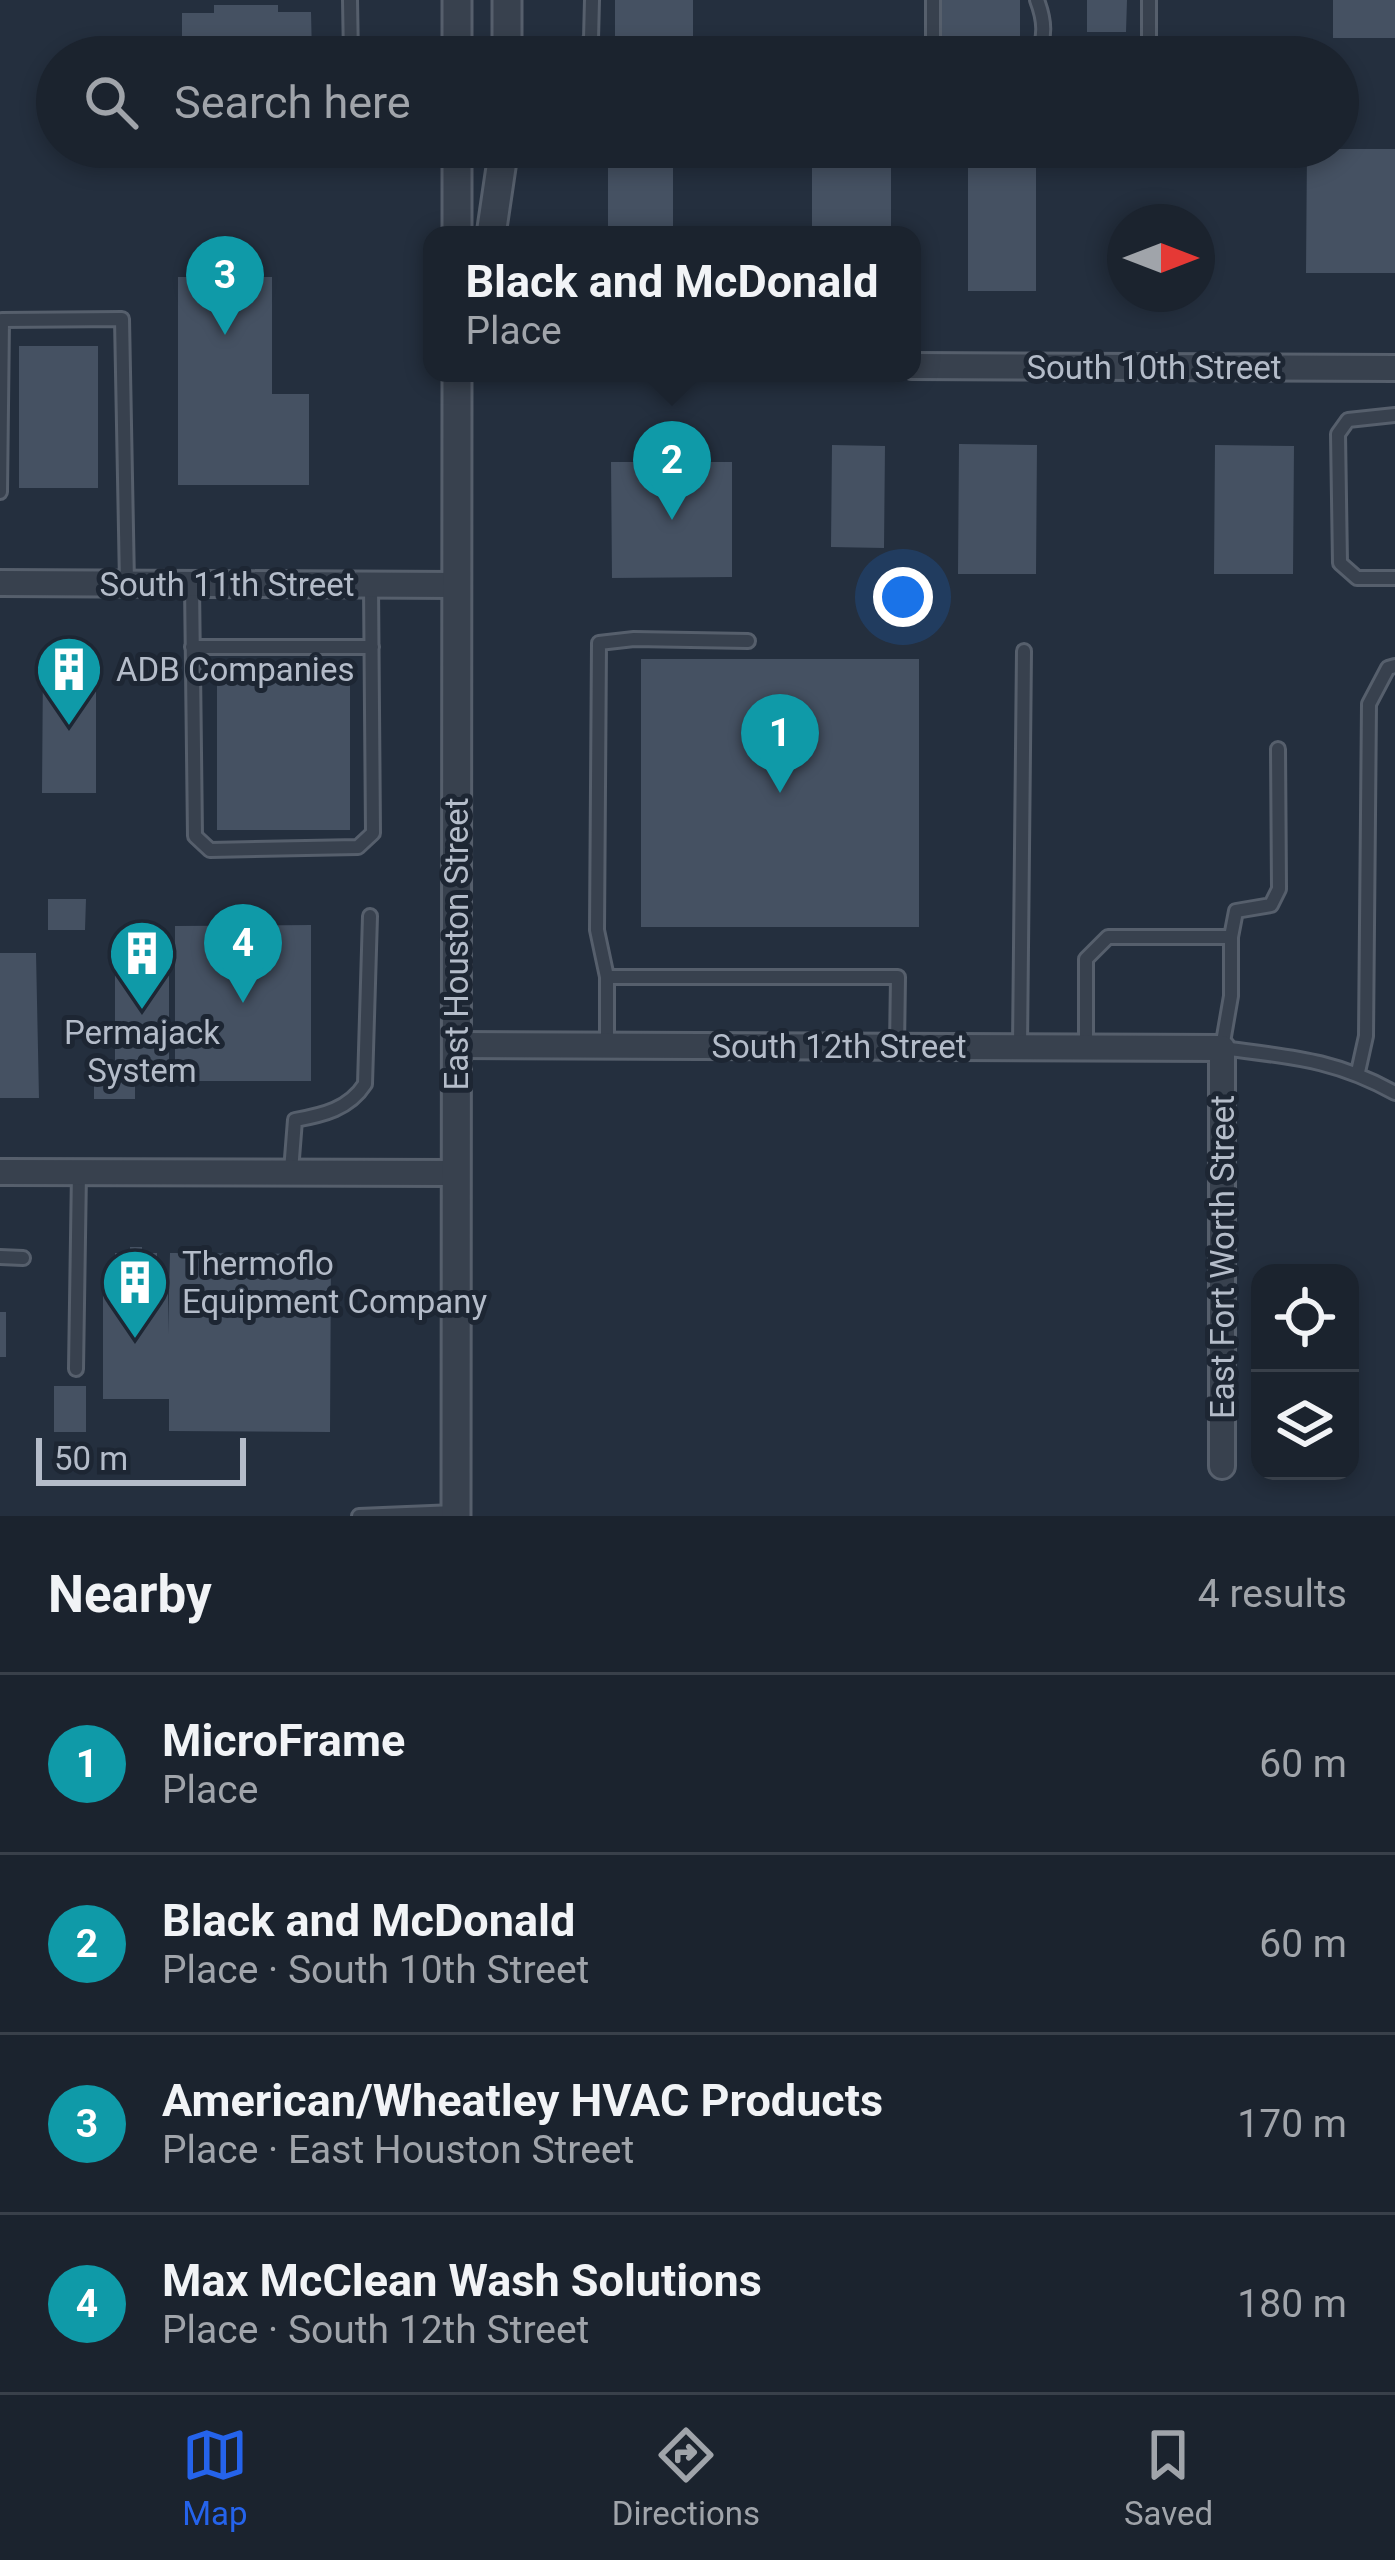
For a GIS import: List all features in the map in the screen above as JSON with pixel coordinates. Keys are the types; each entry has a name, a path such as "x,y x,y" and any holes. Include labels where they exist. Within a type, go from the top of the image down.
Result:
{"street":[{"path":"457,0 457,36"},
{"path":"507,0 507,36"},
{"path":"457,168 457,226"},
{"path":"492,226 501,168"},
{"name":"South 10th Street","path":"921,367 1395,368"},
{"name":"East Houston Street","path":"457,382 457,1514"},
{"name":"South 11th Street","path":"0,584 454,585"},
{"name":"South 12th Street","path":"457,1045 1222,1048"},
{"name":"East Fort Worth Street","path":"1222,1048 1222,1466"},
{"path":"0,1172 456,1173"}],"lane":[{"path":"350,0 351,36"},
{"path":"591,36 592,0"},
{"path":"932,36 933,0"},
{"path":"1037,0 1044,19 1043,36"},
{"path":"1149,0 1149,36"},
{"path":"0,492 1,320 122,319 127,584"},
{"path":"1395,415 1348,420 1338,434 1340,562 1357,578 1395,578"},
{"path":"192,584 195,836 210,850 358,847 373,833 371,585"},
{"path":"607,1046 607,977 597,930 599,643 748,641"},
{"path":"192,647 372,647"},
{"path":"1020,1046 1024,651"},
{"path":"1358,1072 1366,1036 1369,704 1388,668 1395,666"},
{"path":"1278,748 1280,889 1271,905 1236,911 1231,996 1222,1048 1330,1062 1395,1093"},
{"path":"291,1172 295,1120 328,1114 358,1096 365,1084 370,916"},
{"path":"1086,1046 1086,959 1108,937 1231,937"},
{"path":"607,977 898,977 897,1046"},
{"path":"76,1369 79,1172"},
{"path":"0,1257 23,1258"},
{"path":"359,1516 457,1514"}],"building":[{"path":"615,0 693,0 693,36 615,36"},
{"path":"938,0 1020,0 1020,36 938,36"},
{"path":"1087,0 1127,0 1126,32 1087,32"},
{"path":"1333,0 1395,0 1395,38 1333,36"},
{"path":"214,5 278,5 278,12 311,12 312,36 182,36 182,13 214,13"},
{"path":"1359,149 1395,149 1395,273 1306,273 1307,168 1359,168"},
{"path":"608,168 673,168 673,226 608,226"},
{"path":"812,168 891,168 891,226 812,226"},
{"path":"968,168 1036,168 1036,291 968,291"},
{"path":"178,277 272,277 272,394 309,394 309,485 178,485"},
{"path":"19,346 98,346 98,488 19,488"},
{"path":"959,444 1037,445 1036,574 958,574"},
{"path":"832,445 885,446 884,548 831,547"},
{"path":"1215,445 1294,446 1293,574 1214,574"},
{"path":"611,462 732,462 732,577 612,578"},
{"path":"641,659 919,659 919,927 641,927"},
{"name":"ADB Companies","path":"43,663 96,663 96,793 42,793"},
{"path":"217,676 350,676 350,830 217,830"},
{"path":"48,899 86,899 85,930 48,930"},
{"path":"311,925 311,1081 175,1081 175,926"},
{"path":"0,953 36,953 39,1098 0,1098"},
{"name":"Permajack System","path":"115,961 169,961 169,1083 135,1083 135,1099 94,1099 94,1064 115,1064"},
{"path":"130,1247 157,1253 157,1283 168,1283 168,1334 170,1253 331,1254 330,1432 169,1431 169,1399 103,1399 103,1283 115,1283 115,1253 130,1253"},
{"path":"0,1312 6,1312 6,1357 0,1357"},
{"path":"54,1386 86,1386 86,1432 54,1432"}],"place":[{"name":"American/Wheatley HVAC Products","path":"225,335"},
{"name":"Black and McDonald","path":"672,520"},
{"name":"ADB Companies","path":"69,728"},
{"name":"MicroFrame","path":"780,793"},
{"name":"Max McClean Wash Solutions","path":"243,1003"},
{"name":"Permajack System","path":"142,1012"},
{"name":"Thermoflo Equipment Company","path":"135,1341"}]}
